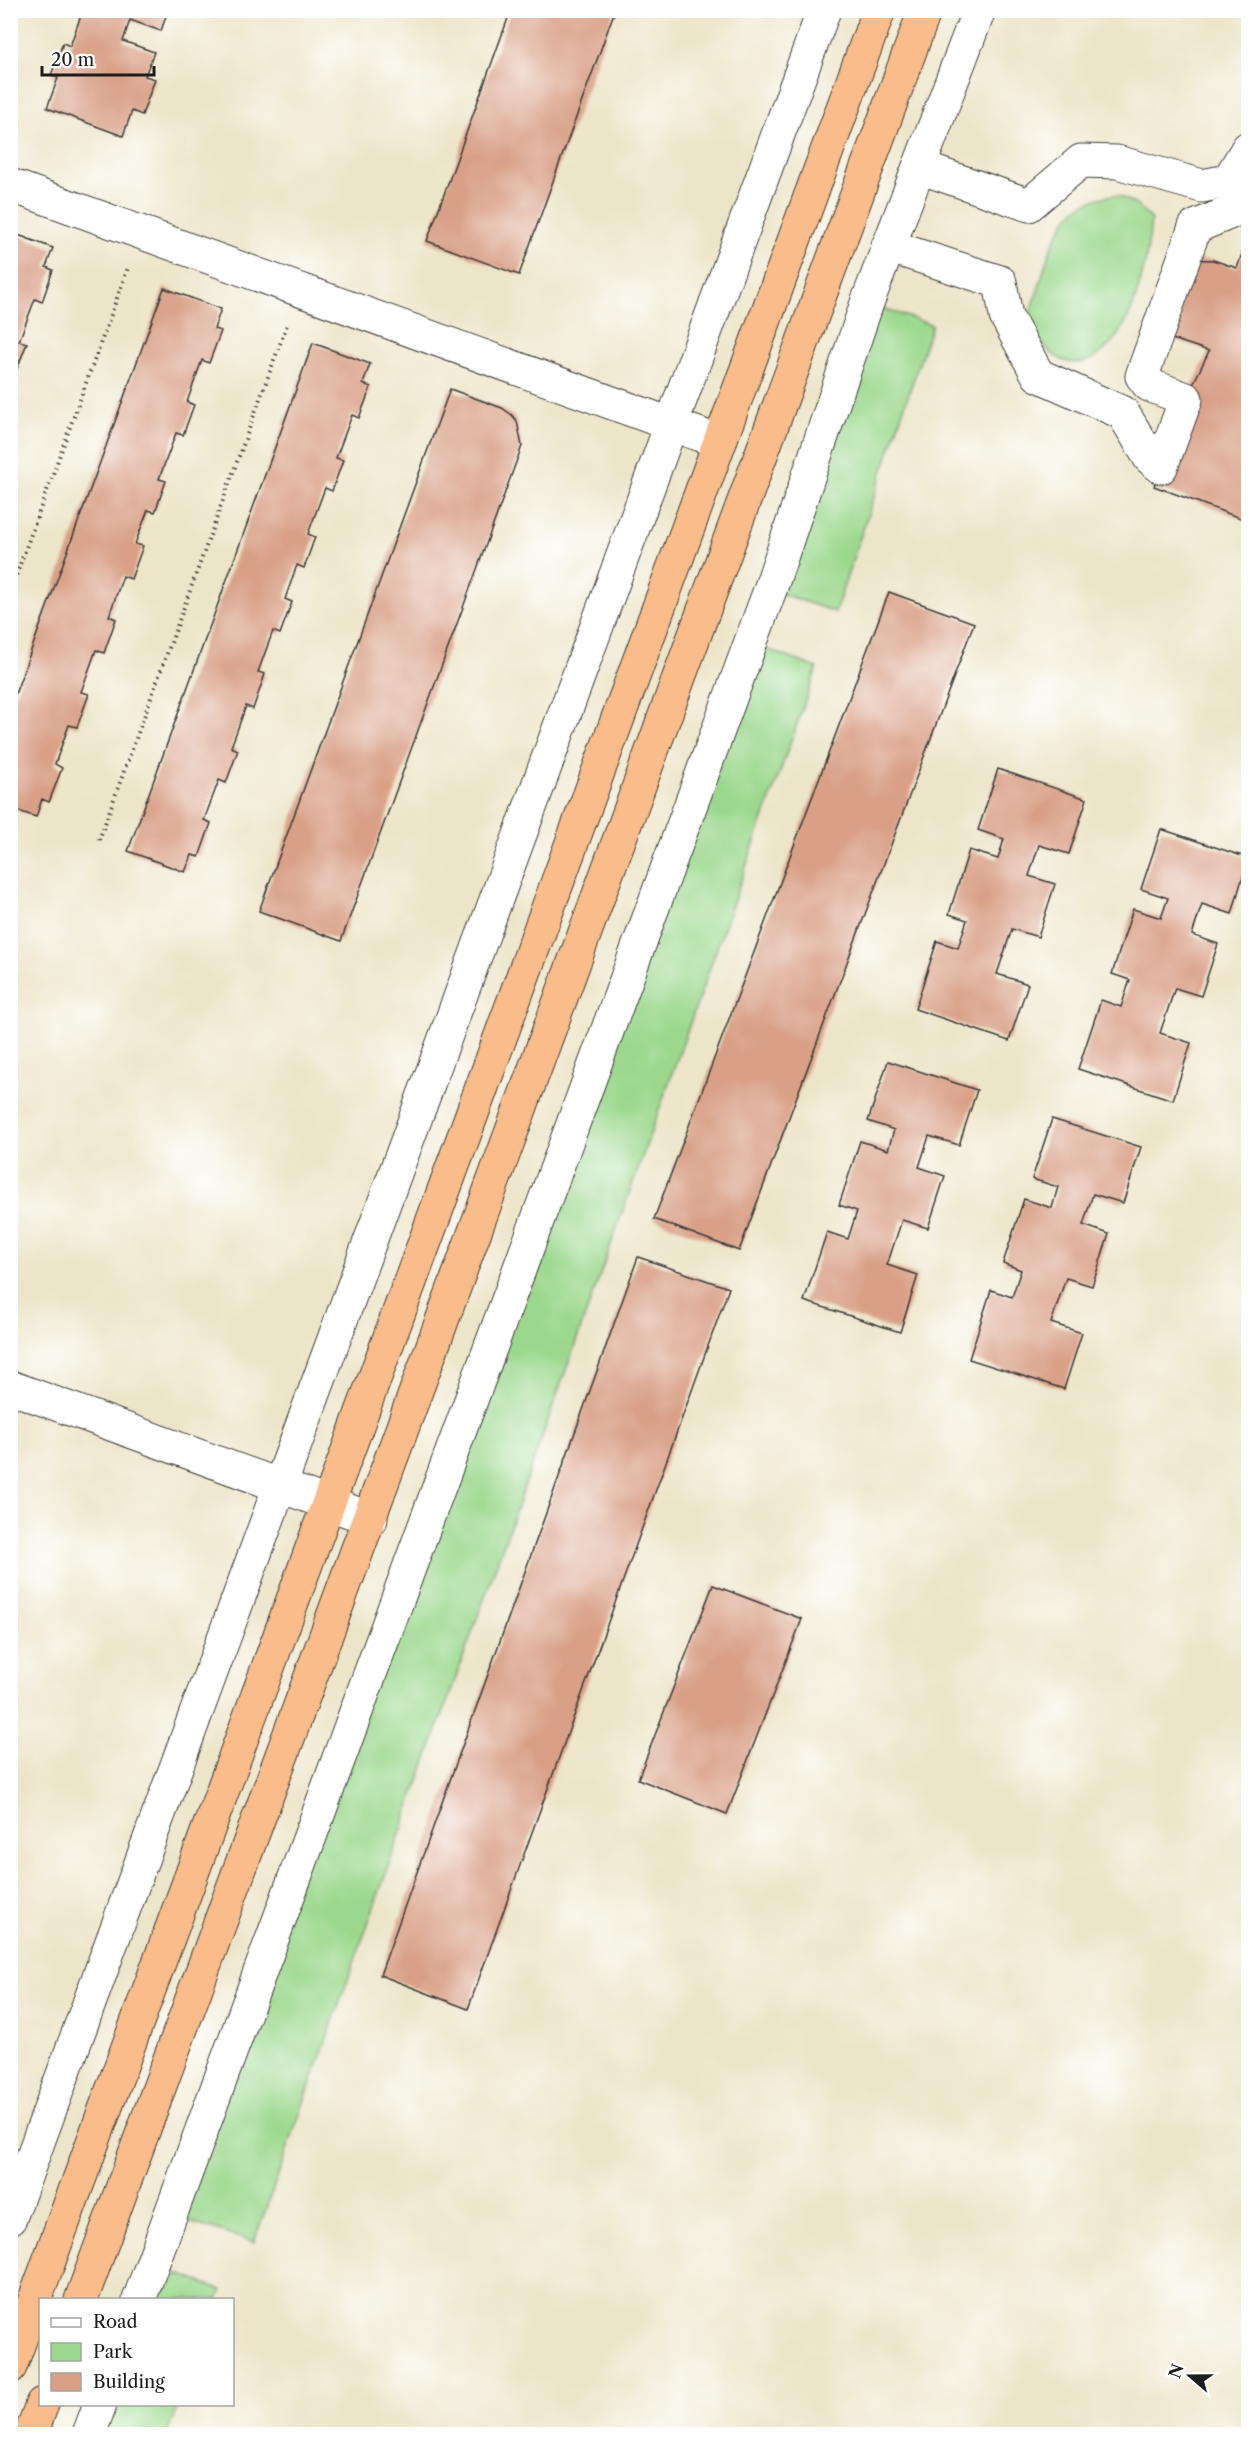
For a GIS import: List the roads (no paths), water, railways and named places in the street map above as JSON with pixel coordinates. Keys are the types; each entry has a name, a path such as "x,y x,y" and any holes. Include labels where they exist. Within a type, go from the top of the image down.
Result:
{"highway":[{"path":"10,2367 879,10"},
{"path":"82,2298 925,10"},
{"path":"31,2434 41,2406"}],"street":[{"path":"10,2218 824,10"},
{"path":"140,2298 770,590 867,303 979,10"},
{"path":"919,167 1029,205 1081,161 1118,162 1202,186 1228,181 1248,148"},
{"path":"10,185 720,442"},
{"path":"888,246 1000,282 1006,316 1038,375 1123,413 1150,458 1161,467 1186,399 1149,385 1142,376 1195,227 1248,205"},
{"path":"10,1387 370,1519"},
{"path":"89,2434 99,2406"}]}
